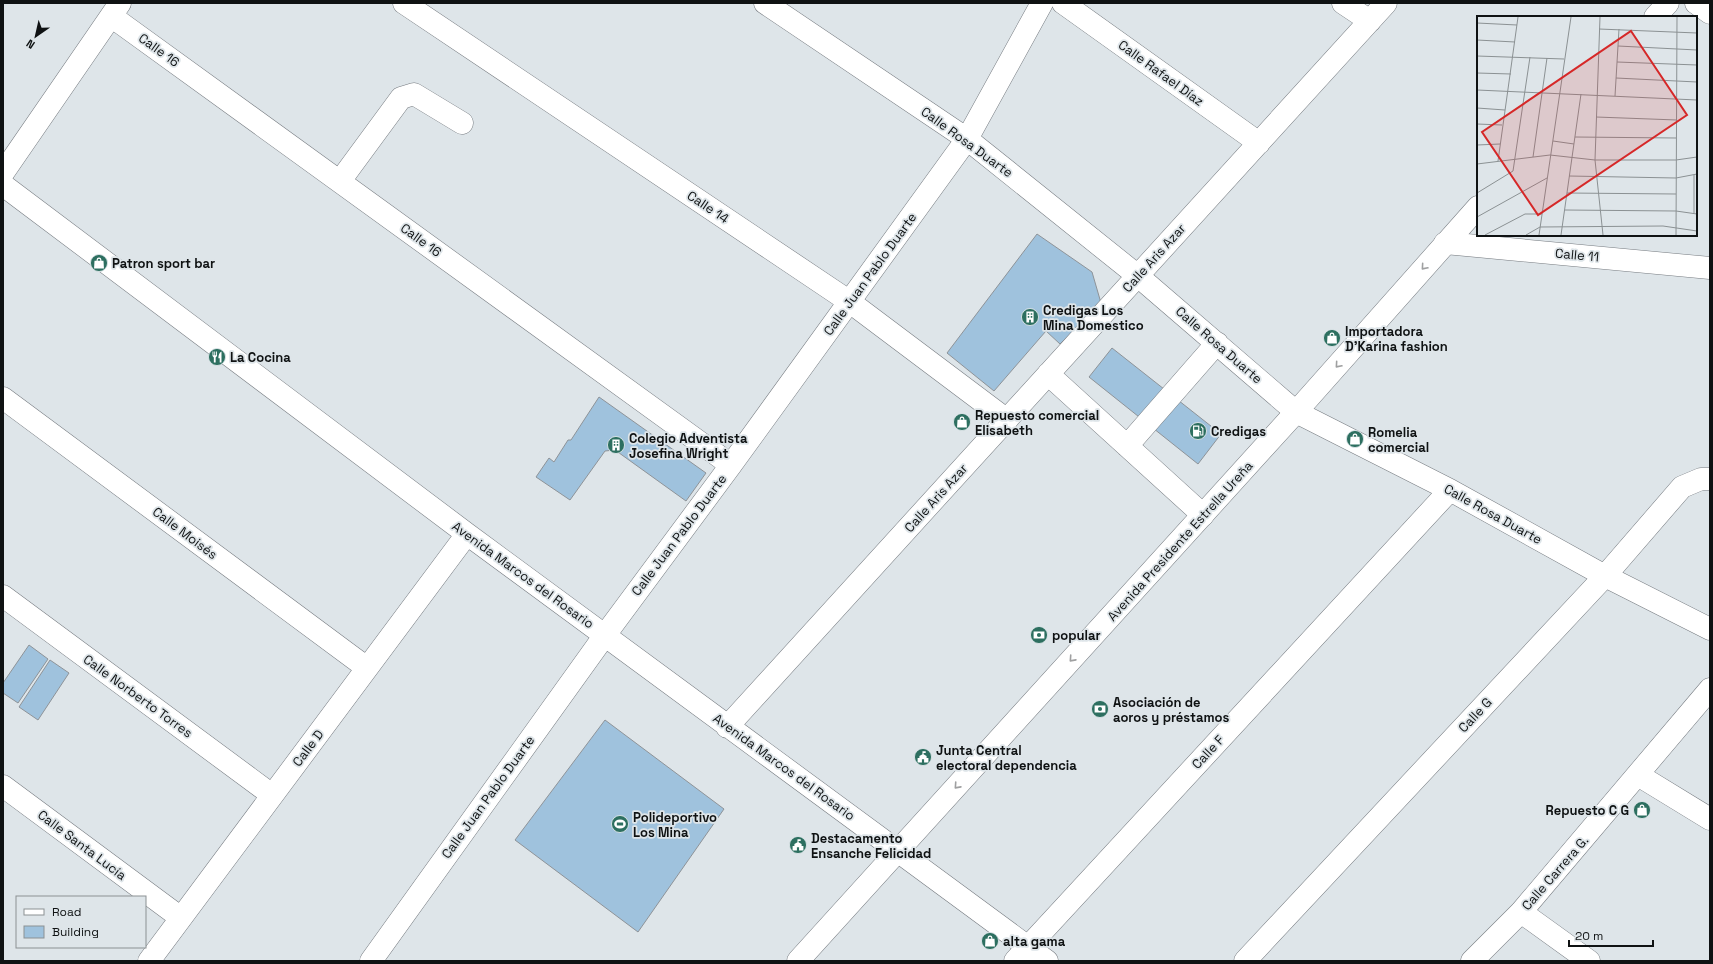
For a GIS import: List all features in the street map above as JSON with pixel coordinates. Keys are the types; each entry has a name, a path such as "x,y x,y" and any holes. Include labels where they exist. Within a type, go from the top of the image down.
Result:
{"street":[{"name":"Calle 14","path":"404,3 850,302 1007,420"},
{"name":"Calle Rosa Duarte","path":"765,3 967,139 1138,276 1296,412 1450,490 1605,576 1710,629"},
{"name":"Calle Juan Pablo Duarte","path":"371,961 605,635 850,302 967,139 1042,3"},
{"name":"Calle Rafael Díaz","path":"1063,3 1258,144"},
{"path":"1343,3 1370,21"},
{"name":"Calle Aris Azar","path":"727,726 1386,3"},
{"path":"1656,16 1668,3"},
{"path":"1696,3 1710,13"},
{"path":"3,173 115,9"},
{"name":"Calle 16","path":"115,9 340,181 731,465"},
{"path":"340,181 401,98 414,94 462,124"},
{"name":"Avenida Marcos del Rosario","path":"3,185 467,534 898,851 1021,954 1047,961"},
{"name":"Avenida Presidente Estrella Ureña","path":"798,961 1204,514 1445,243 1477,209"},
{"name":"Calle 11","path":"1445,243 1710,268"},
{"path":"1127,446 1217,344"},
{"path":"1048,374 1204,514"},
{"name":"Calle Moisés","path":"3,398 368,668"},
{"name":"Calle G","path":"1245,961 1605,576 1682,487 1701,479 1710,480"},
{"name":"Calle F","path":"1021,954 1450,490"},
{"name":"Calle D","path":"149,961 467,534"},
{"name":"Calle Norberto Torres","path":"3,596 272,795"},
{"name":"Calle Carrera G.","path":"1472,961 1521,912 1710,689"},
{"path":"1638,775 1710,819"},
{"name":"Calle Santa Lucía","path":"3,786 180,918"},
{"path":"1521,912 1589,961"}],"building":[{"name":"Credigas Los Mina Domestico","path":"1037,234 1092,272 1101,303 1060,344 1046,331 994,391 947,353"},
{"path":"1112,348 1221,434 1198,464 1089,377"},
{"name":"Colegio Adventista Josefina Wright","path":"599,397 706,473 686,501 615,450 605,451 570,500 536,477 549,458 554,462 568,440 571,440"},
{"path":"29,645 48,659 18,703 3,693 3,683"},
{"path":"50,660 69,673 38,720 19,707"},
{"name":"Polideportivo Los Mina","path":"605,720 724,809 638,932 515,840"}],"place":[{"name":"Patron sport bar","path":"99,263"},
{"name":"Credigas Los Mina Domestico","path":"1030,317"},
{"name":"Importadora D’Karina fashion","path":"1332,338"},
{"name":"La Cocina","path":"217,357"},
{"name":"Repuesto comercial Elisabeth","path":"962,422"},
{"name":"Credigas","path":"1198,431"},
{"name":"Romelia comercial","path":"1355,439"},
{"name":"Colegio Adventista Josefina Wright","path":"616,445"},
{"name":"popular","path":"1039,635"},
{"name":"Asociación de aoros y préstamos","path":"1100,709"},
{"name":"Junta Central electoral dependencia","path":"923,757"},
{"name":"Repuesto C G","path":"1642,810"},
{"name":"Polideportivo Los Mina","path":"620,824"},
{"name":"Destacamento Ensanche Felicidad","path":"798,845"},
{"name":"alta gama","path":"990,941"}]}
